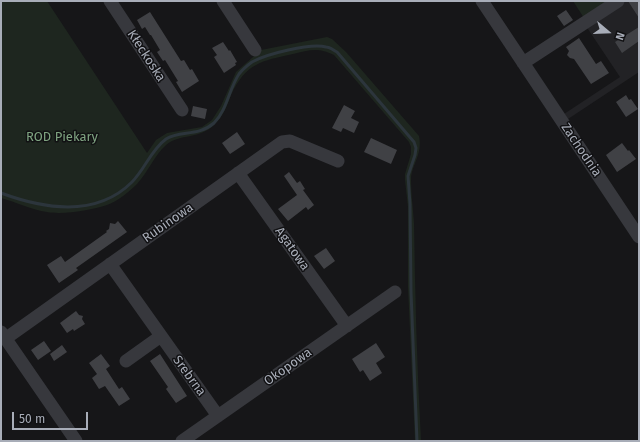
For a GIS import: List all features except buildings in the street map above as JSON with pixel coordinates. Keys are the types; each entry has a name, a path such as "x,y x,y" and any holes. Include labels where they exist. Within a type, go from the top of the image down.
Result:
{"street":[{"name":"Kłeckoska","path":"110,1 182,110"},
{"path":"223,1 255,50"},
{"name":"Zachodnia","path":"482,1 639,236"},
{"path":"523,63 618,1"},
{"name":"Rubinowa","path":"3,336 110,264 282,142 290,141 338,161"},
{"name":"Agatowa","path":"238,173 347,326"},
{"name":"Srebrna","path":"110,264 218,416"},
{"name":"Okopowa","path":"182,441 395,292"},
{"path":"3,336 76,441"},
{"path":"126,362 161,336"}],"shaded area":[{"path":"623,1 639,1 639,72 568,119 564,114 620,77 586,26"}],"green space":[{"name":"ROD Piekary","path":"1,1 47,1 147,153 156,140 167,133 202,127 212,120 221,106 236,72 261,50 327,37 332,39 346,52 419,136 419,149 411,180 414,223 416,332 421,441 415,441 408,287 408,207 405,174 411,154 411,147 409,142 334,55 318,50 309,50 272,59 256,65 243,76 237,84 224,111 215,124 197,135 177,139 166,145 137,184 123,196 107,205 93,209 77,212 47,212 36,210 1,198"},
{"path":"573,1 609,1 584,18"}],"waterway":[{"path":"1,193 17,199 52,206 86,206 102,201 118,193 132,182 152,154 166,139 171,136 202,130 214,123 222,112 239,74 252,62 277,53 299,48 319,46 327,47 337,52 414,142 416,148 408,176 417,441"}]}
